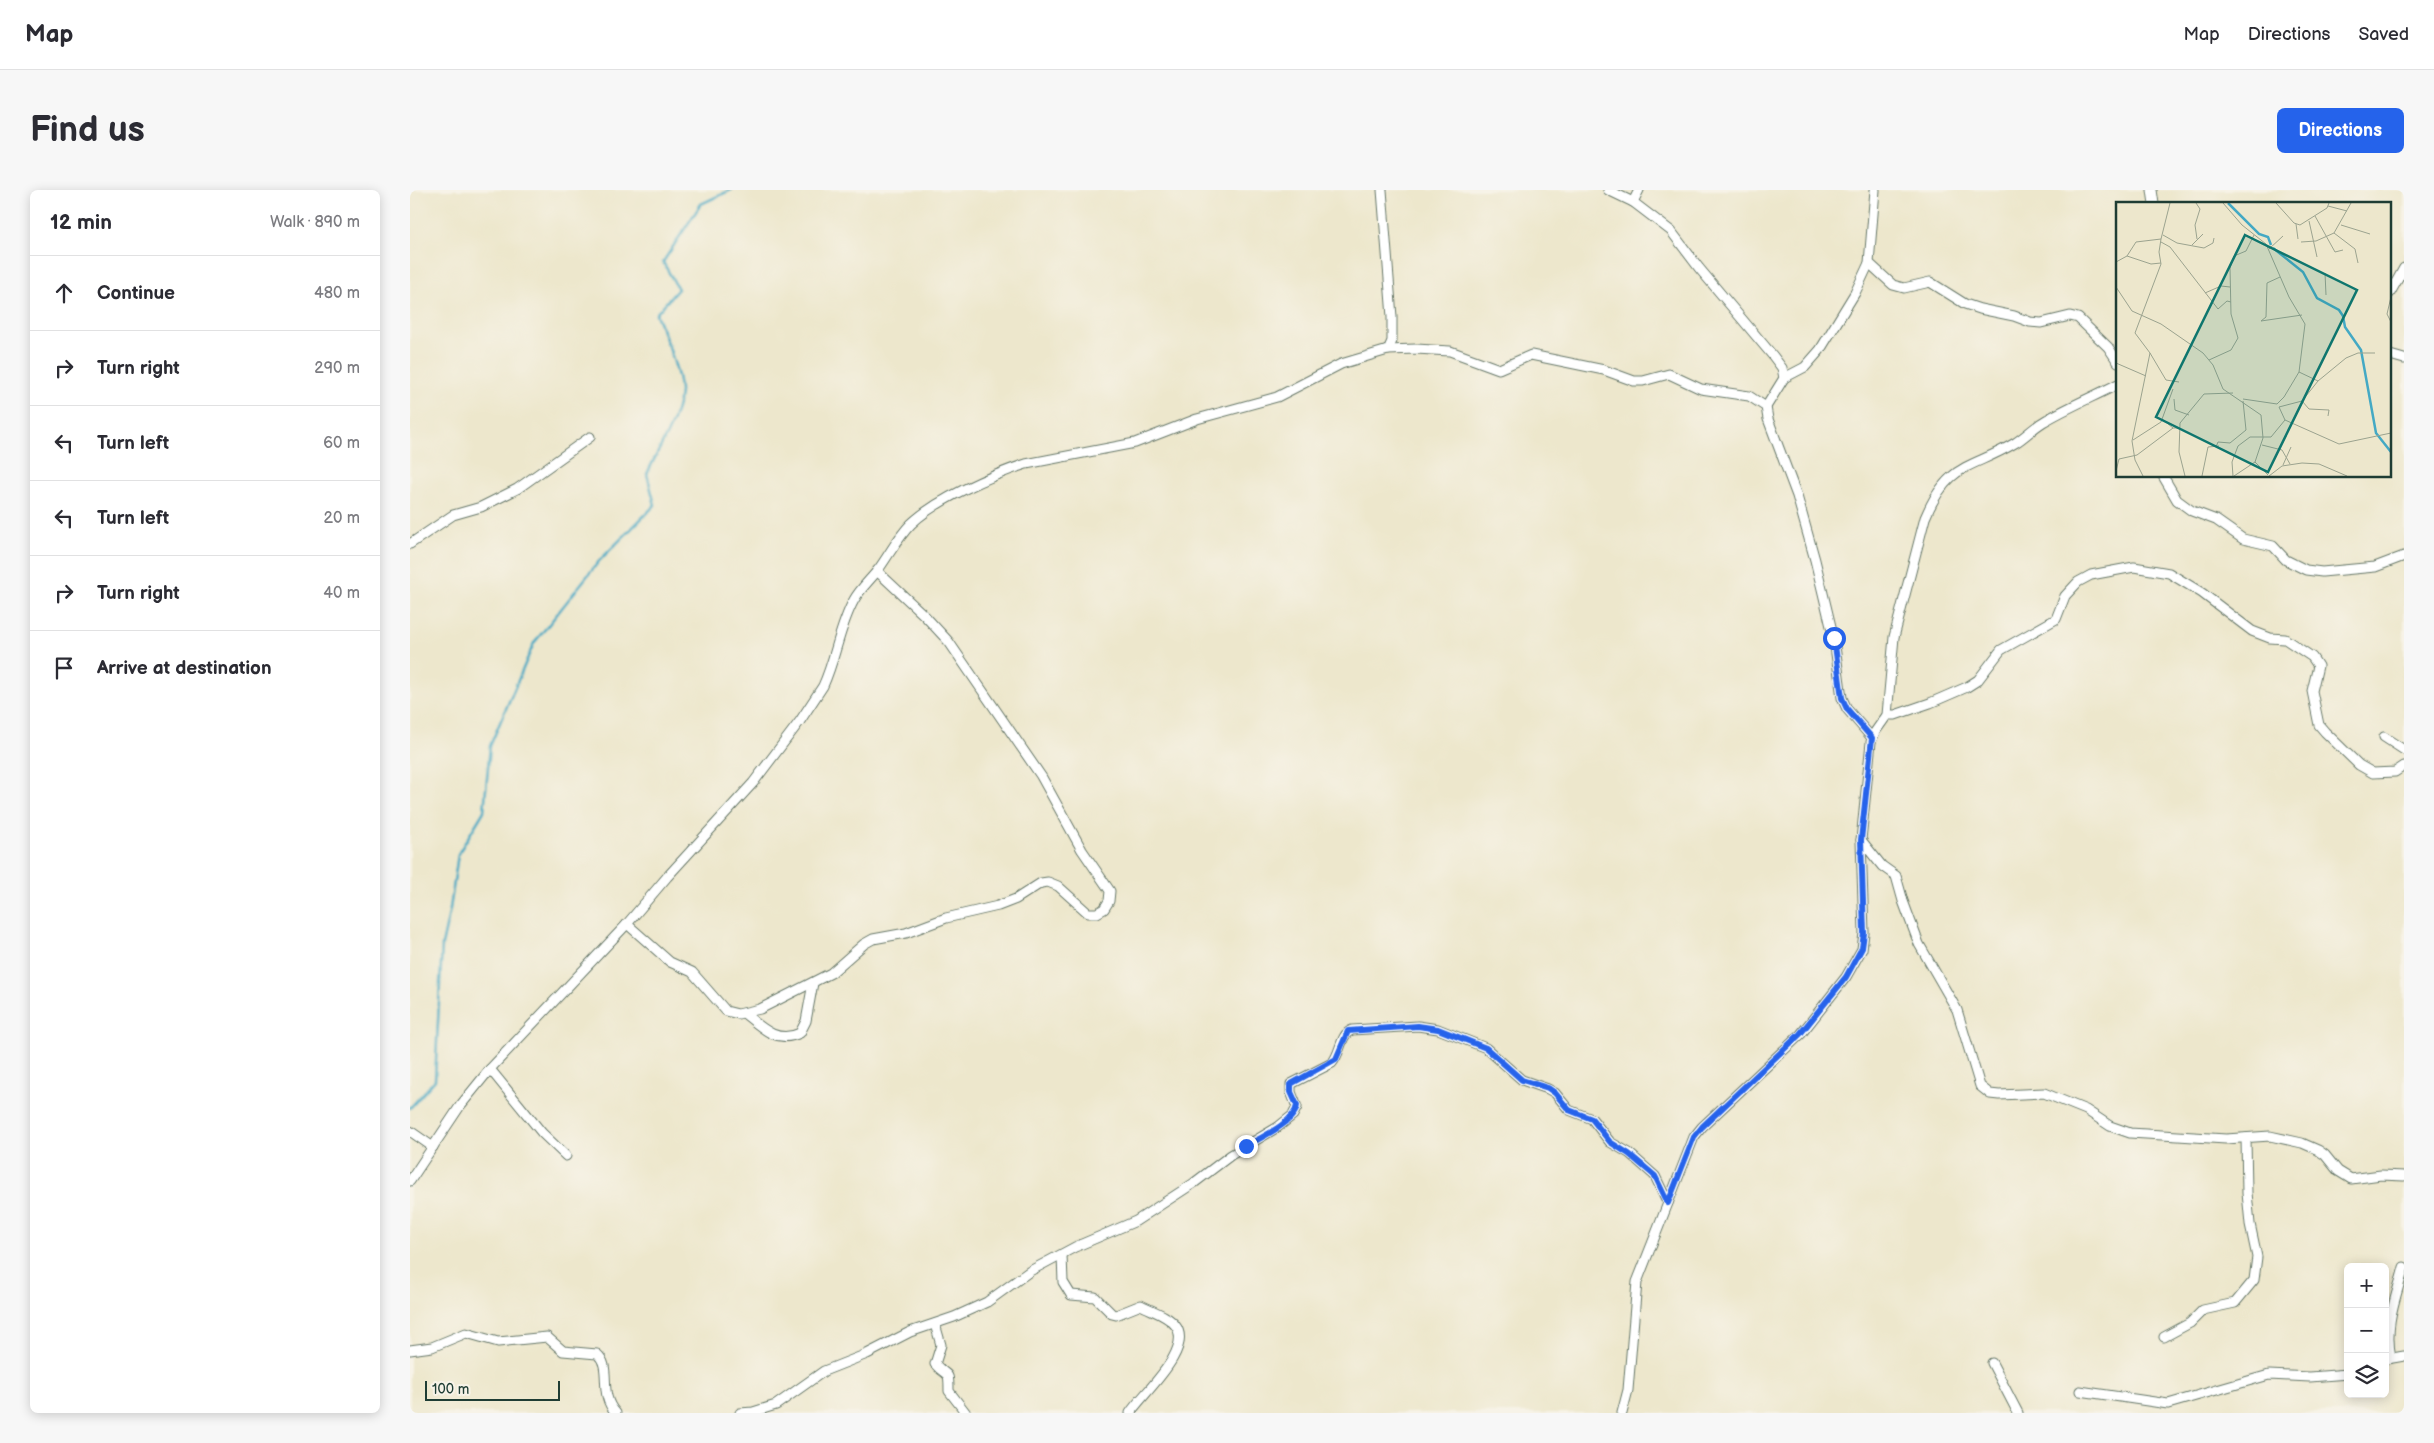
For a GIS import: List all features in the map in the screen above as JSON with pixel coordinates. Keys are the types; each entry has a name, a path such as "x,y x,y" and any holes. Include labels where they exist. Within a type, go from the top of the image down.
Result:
{"street":[{"path":"1382,190 1392,316 1392,341 1388,350"},
{"path":"1608,190 1633,202 1671,231 1699,268 1774,356 1782,368 1784,378"},
{"path":"1633,202 1639,190"},
{"path":"1872,738 1847,709 1842,698 1834,638 1815,560 1797,496 1768,419 1766,407 1784,378 1805,367 1820,350 1855,294 1869,263 1875,190"},
{"path":"1869,263 1893,285 1904,288 1930,282 1965,304 1980,309 2014,316 2030,322 2041,323 2070,316 2078,318 2108,347 2116,359"},
{"path":"2392,289 2404,268"},
{"path":"410,1182 460,1106 490,1069 627,924 753,783 800,722 829,674 844,624 855,598 902,535 921,516 989,478 1026,464 1135,443 1197,419 1276,397 1342,364 1388,350 1450,351 1499,369 1509,366 1526,356 1534,355 1604,370 1638,381 1668,374 1701,388 1749,396 1766,407"},
{"path":"1622,1413 1629,1382 1637,1282 1694,1137 1702,1127 1800,1034 1846,977 1862,948 1864,933 1861,840 1872,738 1887,715 1894,637 1925,518 1932,500 1947,480 1962,467 2014,444 2042,423 2116,385"},
{"path":"410,544 453,515 481,507 518,489 590,438"},
{"path":"2164,478 2177,500 2192,511 2216,520 2243,539 2272,546 2286,560 2306,570 2322,572 2375,566 2404,556"},
{"path":"1887,715 1895,715 1930,703 1967,687 1978,680 2001,650 2056,618 2065,596 2078,582 2091,574 2134,567 2169,573 2202,593 2252,631 2270,638 2285,639 2312,657 2318,666 2312,691 2319,725 2359,765 2373,773 2395,772 2404,766"},
{"path":"627,924 670,962 692,972 726,1011 731,1014 745,1014 813,983 839,967 873,938 906,933 946,918 998,906 1016,899 1041,883 1048,882 1058,886 1088,913 1097,913 1104,909 1109,901 1110,891 1108,885 1082,850 1041,776 962,660 930,621 877,571"},
{"path":"2384,737 2404,750"},
{"path":"1861,840 1878,862 1896,876 1919,944 1957,1010 1980,1086 1985,1090 1999,1095 2044,1093 2086,1110 2110,1126 2130,1133 2226,1139 2270,1136 2302,1143 2326,1155 2338,1171 2351,1179 2381,1175 2403,1177"},
{"path":"745,1014 772,1035 783,1036 800,1033 806,1021 813,983"},
{"path":"740,1413 753,1412 776,1405 824,1371 867,1354 910,1332 935,1324 987,1302 1024,1274 1136,1221 1194,1183 1231,1155 1288,1120 1297,1107 1291,1092 1291,1084 1332,1063 1336,1059 1345,1036 1352,1030 1418,1026 1438,1029 1486,1048 1522,1080 1548,1088 1555,1093 1569,1110 1592,1119 1610,1142 1629,1154 1655,1176 1668,1203"},
{"path":"490,1069 542,1133 566,1156"},
{"path":"410,1131 433,1147"},
{"path":"2164,1337 2190,1323 2203,1310 2235,1303 2254,1280 2257,1258 2250,1224 2247,1194 2246,1138"},
{"path":"1062,1255 1063,1282 1071,1295 1095,1297 1112,1314 1116,1315 1141,1306 1169,1319 1179,1332 1179,1340 1171,1362 1130,1413"},
{"path":"2388,1353 2388,1326 2404,1266"},
{"path":"935,1324 941,1344 935,1364 948,1374 950,1381 949,1391 966,1413"},
{"path":"410,1350 432,1347 466,1333 498,1342 547,1337 563,1350 597,1354 601,1358 605,1365 604,1386 607,1398 616,1413"},
{"path":"2389,1358 2404,1356"},
{"path":"1992,1362 2018,1413"},
{"path":"2080,1391 2168,1404 2269,1375 2310,1377 2344,1374"}],"waterway":[{"path":"410,1108 435,1080 442,945 450,909 458,854 484,811 490,746 534,643 600,560 655,505 647,474 672,423 680,392 675,364 656,314 678,289 663,262 701,204 731,190"}],"route":[{"path":"1246,1146 1278,1127 1293,1115 1297,1105 1291,1092 1291,1084 1295,1080 1332,1063 1336,1059 1348,1031 1418,1026 1438,1029 1456,1038 1486,1048 1522,1080 1548,1088 1555,1093 1569,1110 1592,1119 1610,1142 1642,1163 1655,1176 1668,1203 1694,1137 1702,1127 1800,1034 1846,977 1862,948 1864,933 1861,840 1872,738 1847,709 1842,698 1837,676 1834,638"}]}
